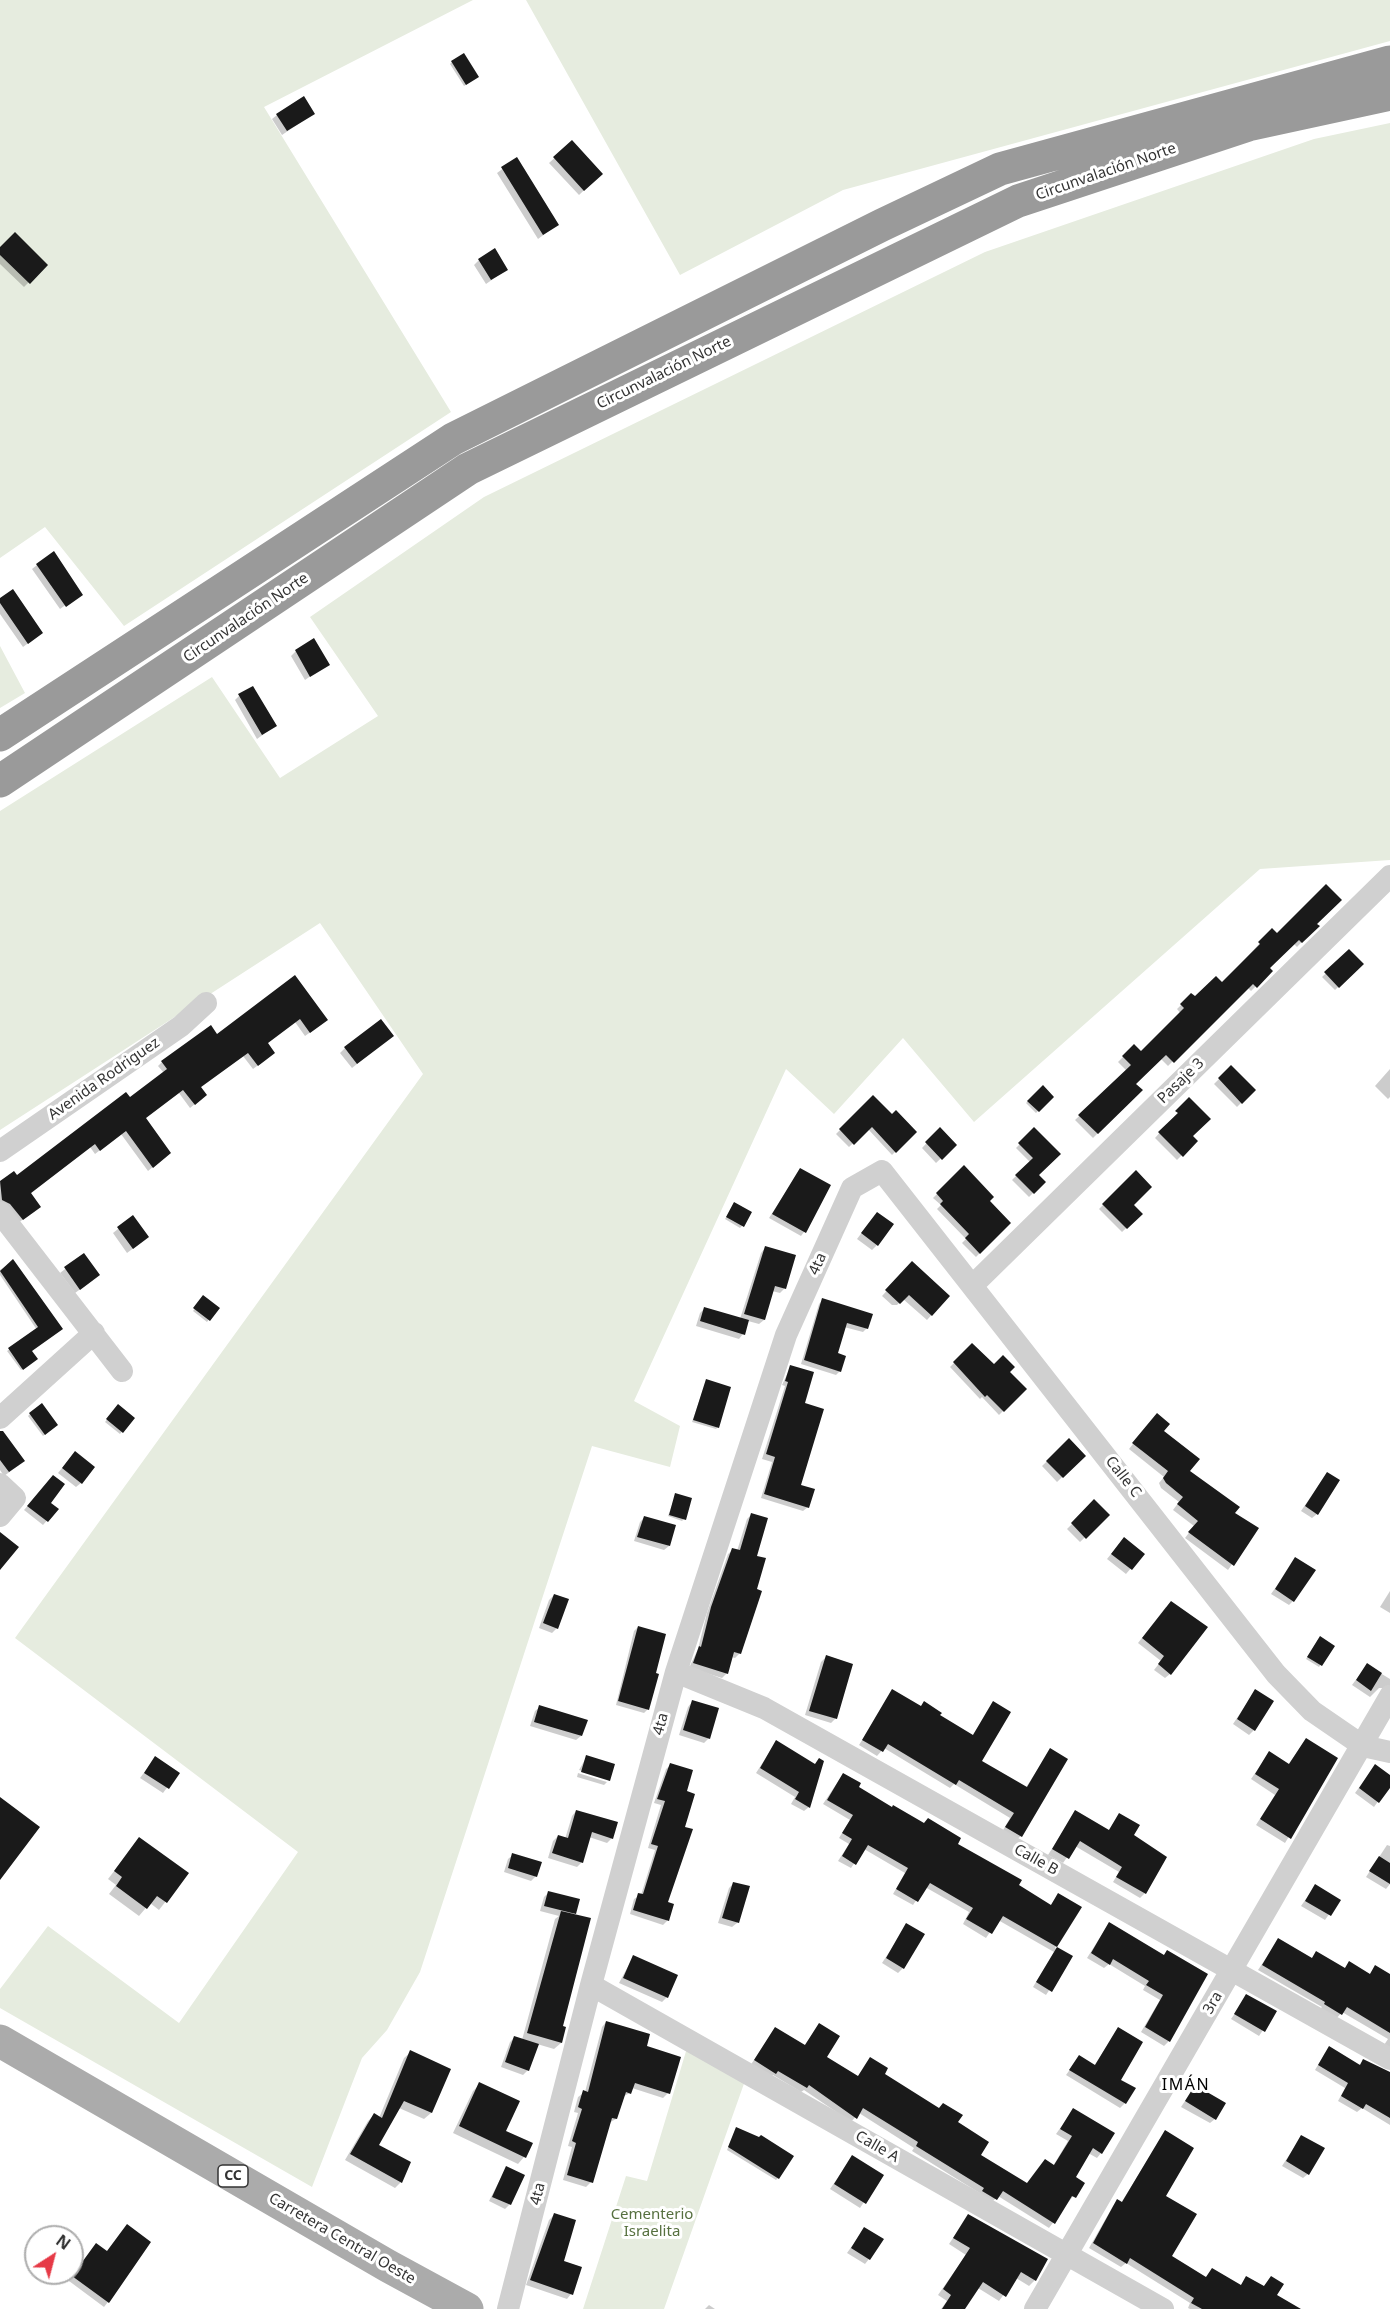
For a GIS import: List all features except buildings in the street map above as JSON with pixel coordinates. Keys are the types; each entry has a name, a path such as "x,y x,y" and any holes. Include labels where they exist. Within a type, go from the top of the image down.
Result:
{"highway":[{"name":"Circunvalación Norte","path":"0,735 453,439 1000,169 1390,62"},
{"name":"Circunvalación Norte","path":"0,781 468,469 1018,201 1248,124 1390,94"},
{"path":"963,187 972,223"}],"main road":[{"name":"Carretera Central Oeste","path":"0,2041 388,2266 467,2309"}],"street":[{"name":"Pasaje 3","path":"973,1285 1390,876"},
{"name":"Avenida Rodriguez","path":"0,1151 181,1026 206,1003"},
{"name":"Calle C","path":"882,1171 1276,1674 1312,1711 1363,1746 1390,1752"},
{"name":"4ta","path":"508,2309 591,1984 676,1672 786,1335 852,1188 882,1171"},
{"path":"0,1213 122,1371"},
{"path":"0,1418 94,1333"},
{"path":"0,1484 15,1498 0,1516"},
{"name":"Calle B","path":"676,1672 764,1708 1390,2059"},
{"name":"3ra","path":"1035,2309 1390,1696"},
{"name":"Calle A","path":"591,1984 1163,2309"}],"green space":[{"path":"0,0 473,0 264,107 451,412 124,626 45,527 0,558"},
{"path":"526,0 1390,0 1390,41 843,190 680,275"},
{"path":"1390,123 1390,860 1260,869 974,1122 903,1038 834,1114 786,1069 634,1401 680,1426 670,1467 592,1446 420,1972 387,2030 362,2058 312,2187 0,2008 0,1989 48,1926 179,2023 298,1852 15,1638 423,1074 320,923 0,1130 0,811 212,677 280,778 378,716 310,617 484,497 985,252 1314,139"},
{"path":"0,646 25,693 0,708"},
{"name":"Cementerio Israelita","path":"687,2048 746,2078 664,2309 583,2309 626,2176 647,2181"}],"district":[{"name":"IMÁN","path":"1186,2085"}]}
